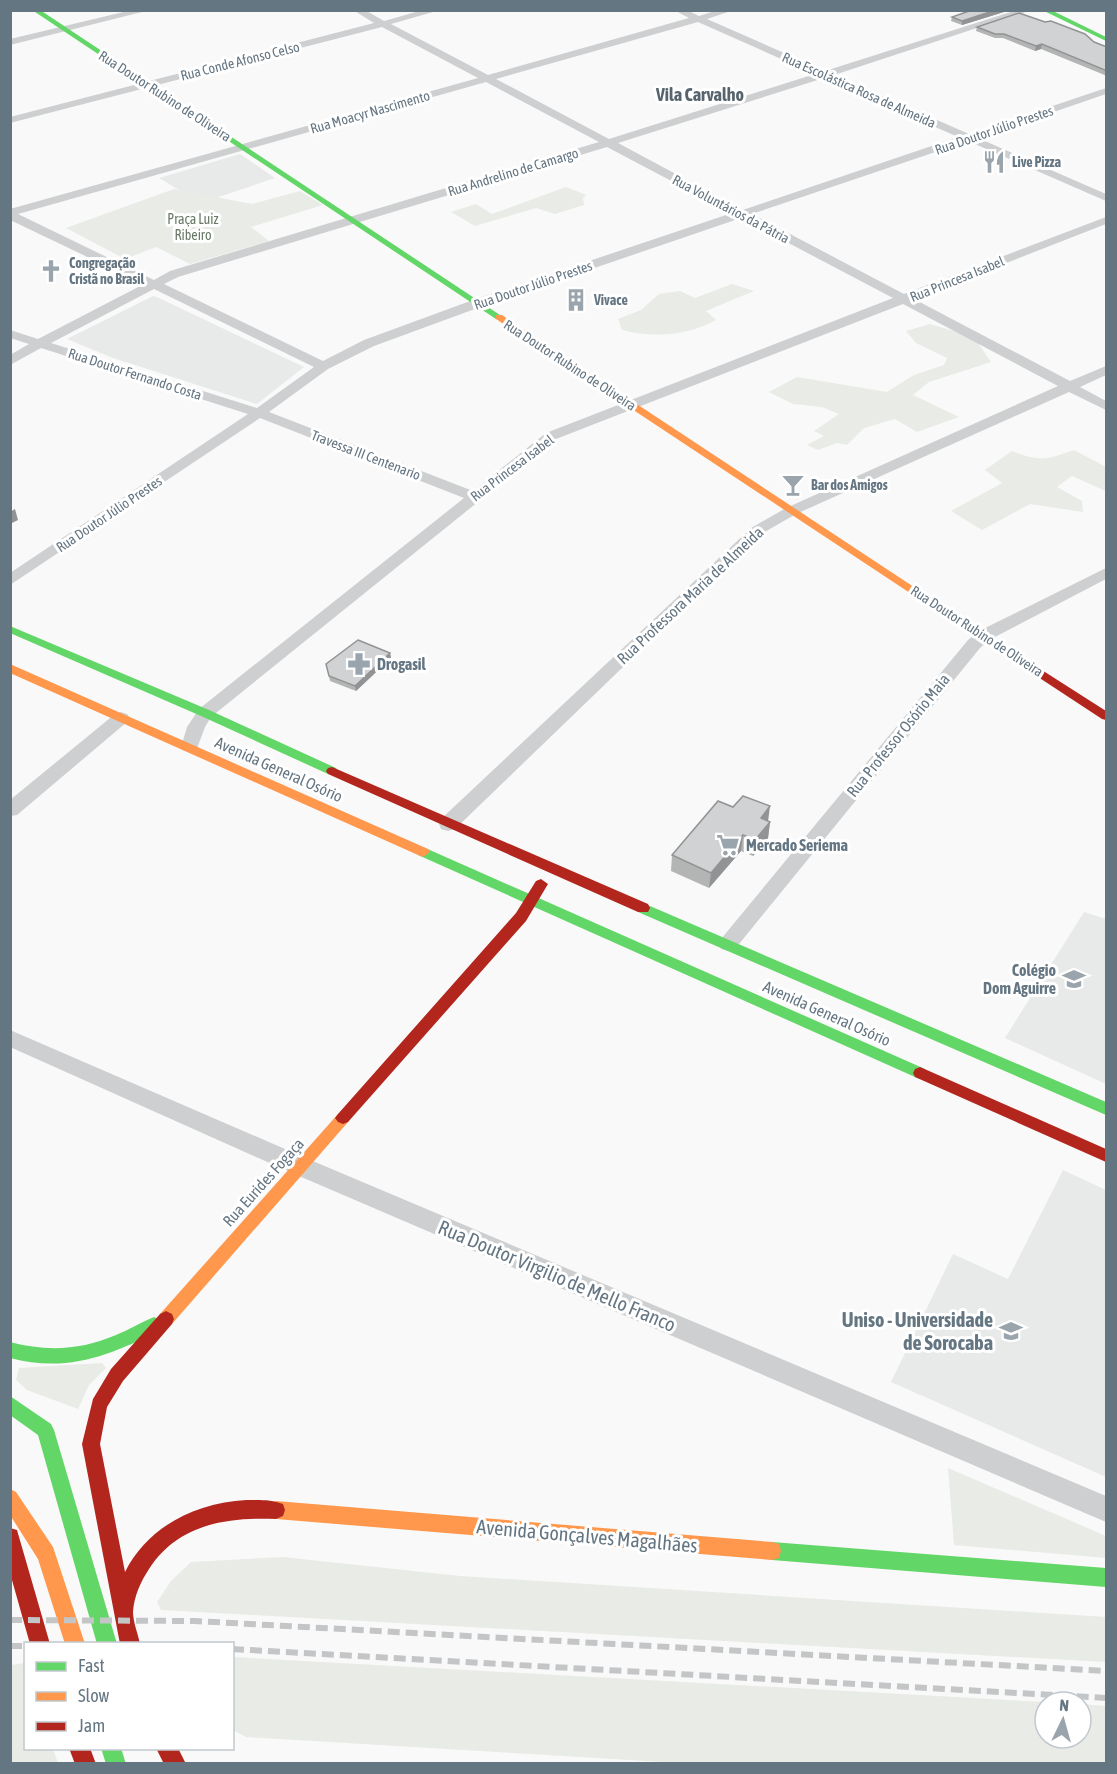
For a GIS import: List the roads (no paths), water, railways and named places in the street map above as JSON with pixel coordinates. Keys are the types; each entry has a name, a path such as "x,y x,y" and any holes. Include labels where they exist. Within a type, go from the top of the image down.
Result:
{"street":[{"name":"Rua Doutor Rubino de Oliveira","path":"35,10 791,511 1107,716"},
{"path":"10,42 146,10"},
{"name":"Rua Voluntários da Pátria","path":"357,10 904,301 1107,405"},
{"name":"Rua Conde Afonso Celso","path":"10,120 436,10"},
{"name":"Rua Escolástica Rosa de Almeida","path":"678,10 1107,198"},
{"name":"Rua Moacyr Nascimento","path":"10,214 730,10"},
{"path":"1046,10 1107,39"},
{"name":"Rua Andrelino de Camargo","path":"10,361 40,343 174,274 608,143 1020,11"},
{"name":"Rua Doutor Júlio Prestes","path":"10,580 259,413 323,366 369,343 477,303 1107,92"},
{"path":"10,214 323,366"},
{"name":"Rua Princesa Isabel","path":"190,747 196,727 205,713 551,436 904,301 1107,220"},
{"name":"Rua Doutor Fernando Costa","path":"10,334 259,413"},
{"name":"Rua Professora Maria de Almeida","path":"448,824 756,531 791,511 1107,370"},
{"name":"Travessa III Centenario","path":"259,413 474,497"},
{"name":"Rua Professor Osório Maia","path":"728,944 974,644 985,635 1107,573"},
{"name":"Avenida General Osório","path":"10,629 205,713 448,824 1107,1109"},
{"name":"Avenida General Osório","path":"10,668 1107,1156"},
{"path":"10,810 121,718"},
{"path":"534,861 543,874 542,883 534,900"},
{"name":"Rua Eurides Fogaça","path":"130,1642 91,1444 99,1405 117,1375 165,1318 534,900"},
{"name":"Rua Doutor Virgilio de Mello Franco","path":"10,1038 300,1166 1107,1509"},
{"path":"10,1350 20,1356 63,1358 135,1336 165,1318"},
{"path":"10,1404 45,1430 106,1642"},
{"name":"Avenida Gonçalves Magalhães","path":"123,1614 133,1576 160,1539 207,1514 229,1510 263,1509 1107,1578"},
{"path":"13,1515 40,1642"},
{"path":"13,1515 46,1554 74,1642"},
{"path":"79,1750 86,1764"}],"railway":[{"path":"10,1620 195,1621 1106,1671"},
{"path":"10,1646 24,1646"},
{"path":"234,1649 1106,1698"}],"place":[{"name":"Live Pizza","path":"994,162"},
{"name":"Congregação Cristã no Brasil","path":"51,271"},
{"name":"Vivace","path":"576,300"},
{"name":"Bar dos Amigos","path":"793,485"},
{"name":"Drogasil","path":"359,664"},
{"name":"Mercado Seriema","path":"728,845"},
{"name":"Colégio Dom Aguirre","path":"1074,979"},
{"name":"Uniso - Universidade de Sorocaba","path":"1011,1331"}],"district":[{"name":"Vila Carvalho","path":"700,95"}],"park label":[{"name":"Praça Luiz Ribeiro","path":"193,228"}]}
